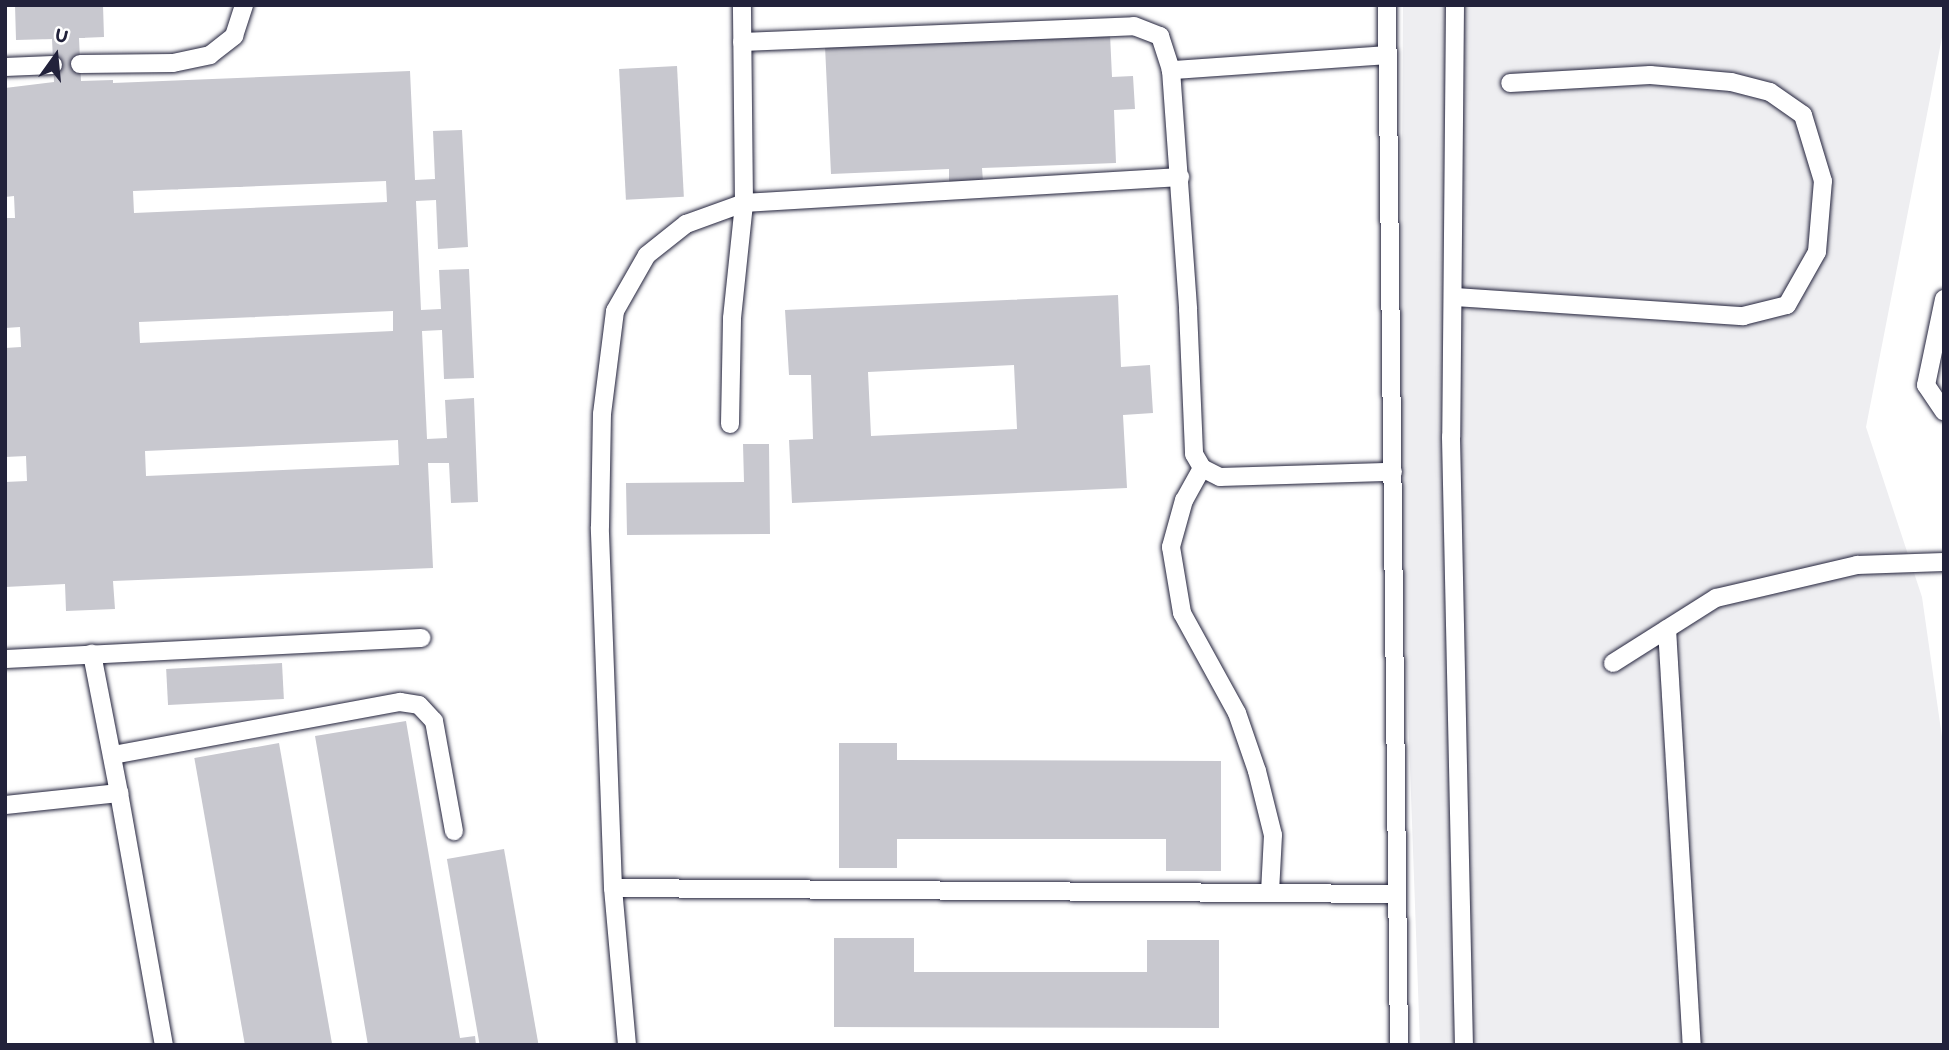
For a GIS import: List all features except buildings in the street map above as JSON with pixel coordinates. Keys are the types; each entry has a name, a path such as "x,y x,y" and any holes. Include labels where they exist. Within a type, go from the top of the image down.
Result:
{"lane":[{"path":"80,64 173,63 210,55 234,36 244,5"},
{"path":"730,424 732,318 744,203 742,5"},
{"path":"1387,5 1399,1045"},
{"path":"1455,5 1455,297 1451,437 1464,1045"},
{"path":"742,42 1134,26 1160,36 1171,70 1180,177 1194,454 1202,468 1220,477 1393,472"},
{"path":"1171,70 1388,55"},
{"path":"5,67 53,65"},
{"path":"1455,297 1743,316 1787,305 1817,253 1823,181 1803,115 1770,92 1731,82 1650,75 1510,83"},
{"path":"627,1045 613,888 600,527 602,414 615,311 647,255 686,224 744,203 1180,177"},
{"path":"1944,299 1926,385 1944,412"},
{"path":"1202,468 1184,500 1171,547 1182,613 1237,713 1258,771 1273,835 1270,893"},
{"path":"1613,663 1716,598 1857,565 1944,562"},
{"path":"1667,629 1692,1045"},
{"path":"5,659 421,638"},
{"path":"92,654 113,755 164,1045"},
{"path":"113,755 400,702 419,705 434,721 454,831"},
{"path":"5,805 119,793"},
{"path":"613,888 1397,894"}],"shaded area":[{"path":"1403,5 1944,5 1944,27 1866,427 1922,597 1944,751 1944,1045 1420,1045 1400,488"}]}
